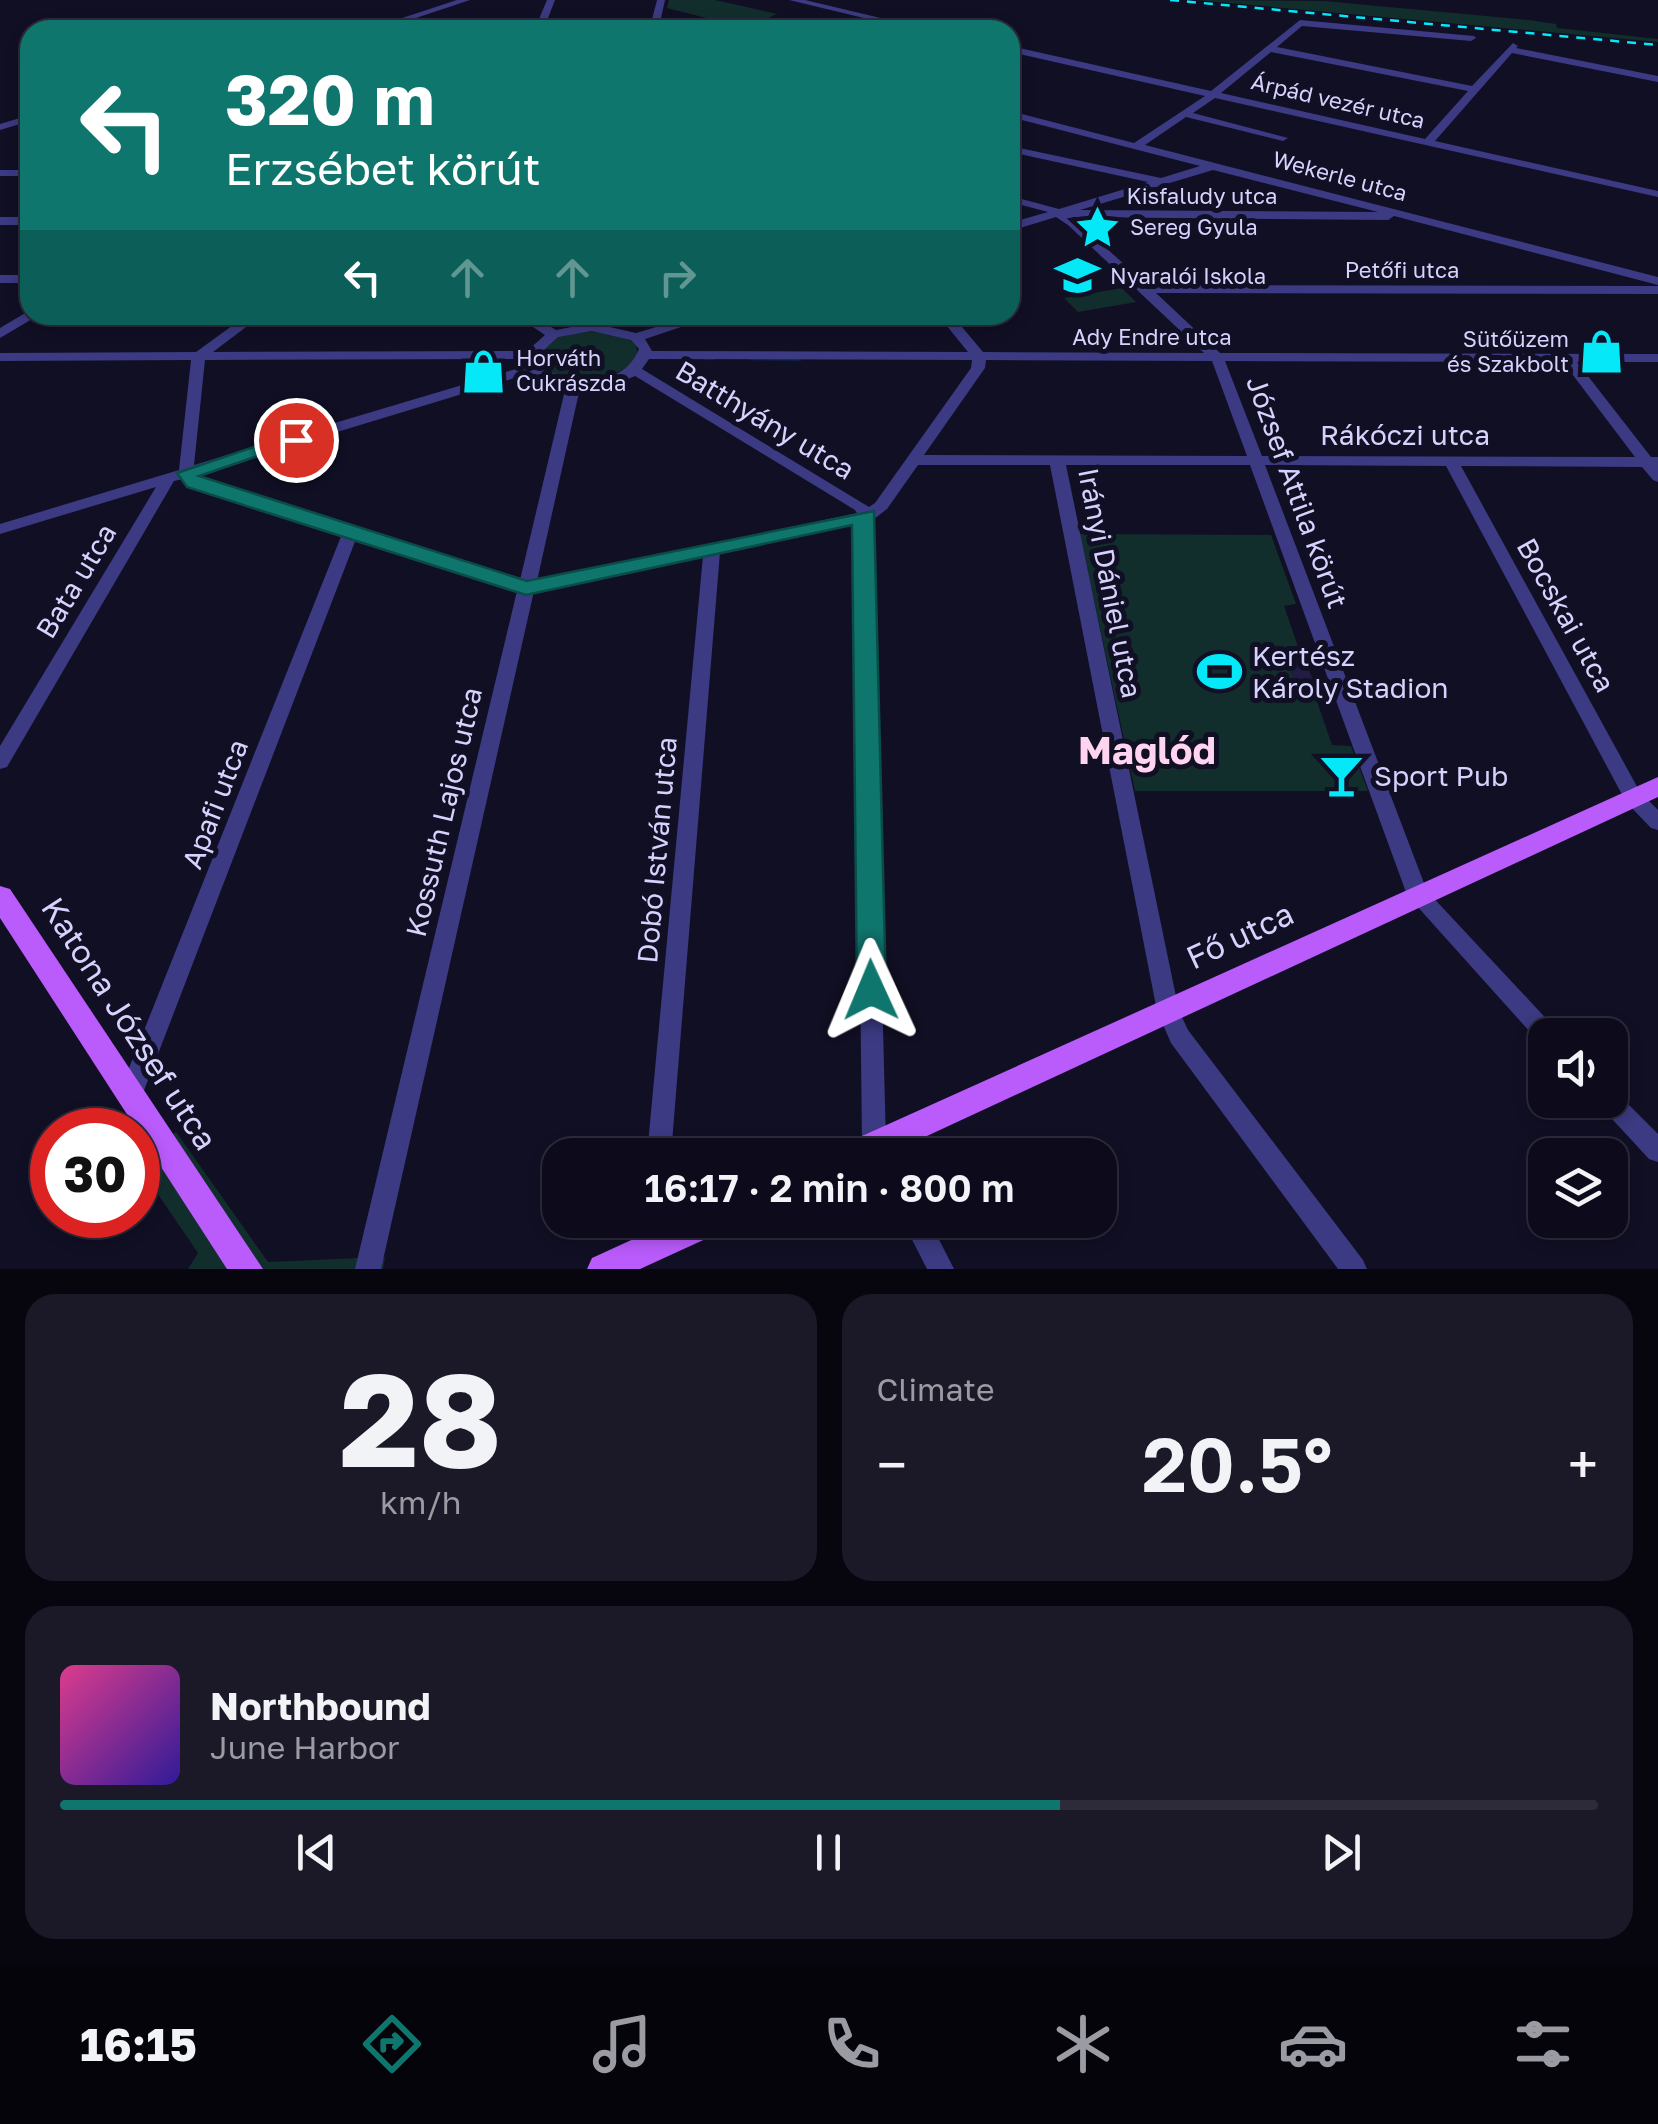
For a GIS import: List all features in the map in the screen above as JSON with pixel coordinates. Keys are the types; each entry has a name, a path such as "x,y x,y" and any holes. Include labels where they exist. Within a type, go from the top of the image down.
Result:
{"main road":[{"name":"Fő utca","path":"899,1138 1645,792"},
{"name":"Katona József utca","path":"0,896 131,1093 235,1261"},
{"path":"604,1269 647,1238"}],"street":[{"path":"403,20 466,0"},
{"path":"793,0 882,20"},
{"path":"1138,146 1214,94 1300,22 1470,38"},
{"path":"1268,48 1474,89"},
{"path":"1428,142 1511,48 1658,79"},
{"name":"Árpád vezér utca","path":"1020,51 1658,194"},
{"path":"1186,114 1283,138"},
{"name":"Wekerle utca","path":"1020,116 1658,281"},
{"path":"1020,151 1160,181"},
{"path":"1020,224 1216,164"},
{"name":"József Attila körút","path":"1020,202 1059,213 1217,357 1418,895"},
{"name":"Kisfaludy utca","path":"1059,213 1405,214"},
{"name":"Petőfi utca","path":"1146,289 1658,290"},
{"path":"177,476 198,357 241,325"},
{"path":"539,325 554,334"},
{"path":"0,529 532,362 554,334 581,325"},
{"path":"604,325 636,337 676,325"},
{"path":"177,476 526,588 867,516 881,506 978,368 979,356 953,325"},
{"path":"532,362 542,376 574,384 607,381 634,370 646,354 636,337"},
{"name":"Ady Endre utca","path":"646,354 1658,358"},
{"path":"0,357 532,362"},
{"path":"1567,358 1652,462 1658,477"},
{"name":"Batthyány utca","path":"634,370 861,507 867,516"},
{"name":"Kossuth Lajos utca","path":"367,1264 574,384"},
{"name":"Rákóczi utca","path":"912,460 1652,462"},
{"name":"Irányi Dániel utca","path":"1056,460 1168,1011 1179,1036 1354,1269"},
{"name":"Bocskai utca","path":"1450,460 1645,792 1658,823"},
{"name":"Bata utca","path":"0,762 177,476"},
{"path":"867,516 862,526 869,1138"},
{"name":"Apafi utca","path":"131,1093 350,534"},
{"name":"Dobó István utca","path":"661,1138 712,550"},
{"path":"1418,895 1530,1018"},
{"path":"1626,1118 1658,1152"},
{"path":"925,1238 941,1269"}],"green space":[{"path":"669,0 715,0 777,14 764,20 714,20 667,8"},
{"path":"1197,0 1324,1 1528,20 1556,24 1557,28 1658,42"},
{"path":"1122,288 1136,302 1078,312 1064,298"},
{"path":"602,330 635,342 639,359 612,375 589,381 565,378 537,366 538,352 559,336"},
{"path":"1080,534 1271,535 1296,604 1284,606 1332,745 1351,746 1368,791 1135,791"},
{"path":"176,1132 268,1262 385,1257 383,1269 188,1269 198,1253 160,1197 160,1143"}],"building":[{"path":"1289,665 1307,665 1317,691 1298,691"}],"waterway":[{"path":"704,359 713,359"},
{"path":"751,359 800,360"}],"railway":[{"path":"1170,0 1658,45"}],"place":[{"name":"Sereg Gyula","path":"1097,227"},
{"name":"Nyaralói Iskola","path":"1077,276"},
{"name":"Sütőüzem és Szakbolt","path":"1602,352"},
{"name":"Horváth Cukrászda","path":"483,371"},
{"name":"Kertész Károly Stadion","path":"1219,672"},
{"name":"Sport Pub","path":"1341,776"}],"district":[{"name":"Maglód","path":"1147,751"}],"route":[{"path":"296,440 186,473 194,482 526,588 867,516 862,526 871,990"}]}
